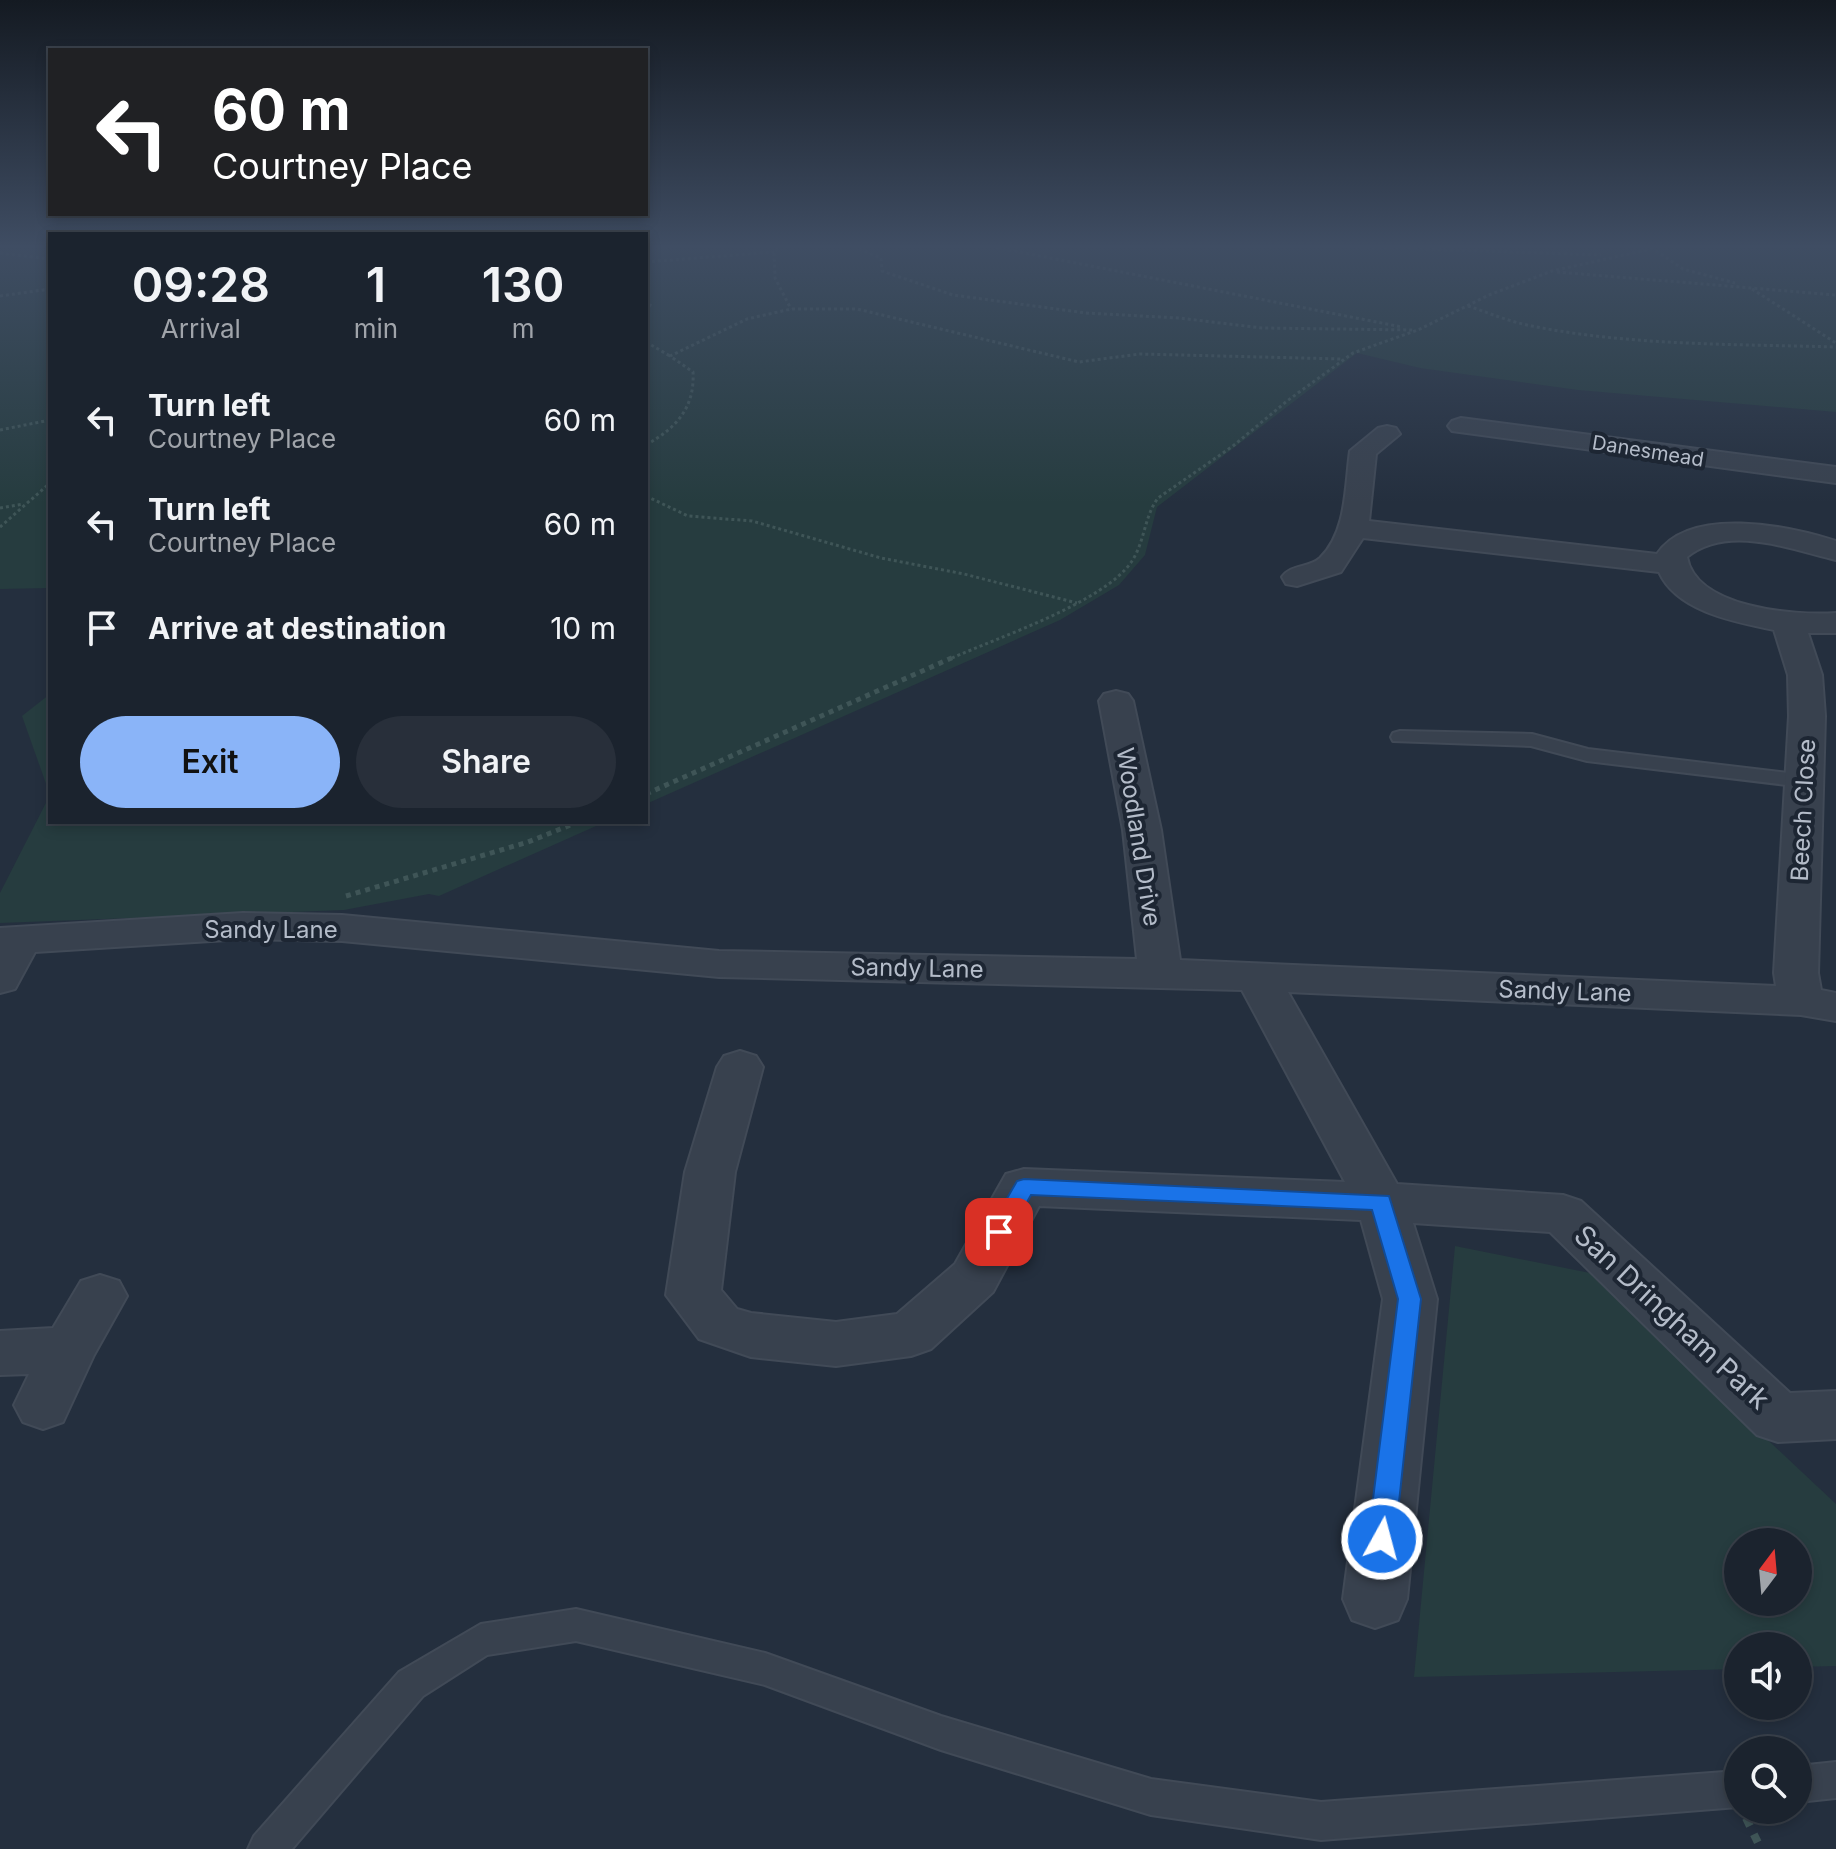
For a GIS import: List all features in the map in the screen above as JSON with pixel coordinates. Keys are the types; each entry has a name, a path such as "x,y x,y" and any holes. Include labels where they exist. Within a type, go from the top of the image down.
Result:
{"street":[{"name":"Danesmead","path":"1461,426 1536,434 1765,500 1836,475"},
{"path":"1297,577 1330,566 1354,528 1363,451 1387,434"},
{"path":"1836,551 1765,500 1730,534 1692,540 1671,555 1675,576 1692,591 1735,610 1788,622 1836,623"},
{"path":"1354,528 1673,565"},
{"name":"Beech Close","path":"1788,622 1805,675 1807,716 1796,973 1818,1004"},
{"name":"Woodland Drive","path":"1116,701 1142,830 1160,973"},
{"name":"Sandy Lane","path":"9,940 243,926 342,928 719,964 1160,973 1818,1004"},
{"path":"0,979 9,940"},
{"path":"1257,977 1381,1202 1410,1299 1375,1599"},
{"name":"San Dringham Park","path":"740,1067 710,1172 693,1295 718,1324 751,1335 836,1344 911,1334 974,1278 1024,1187 1381,1202 1563,1214 1778,1418 1836,1415"},
{"path":"43,1405 69,1349 100,1296"},
{"path":"0,1353 69,1349"}],"lane":[{"path":"1400,737 1532,740 1587,755 1804,781"},
{"path":"267,1849 411,1684 481,1640 576,1625 765,1669 941,1733 1151,1797 1321,1821 1724,1790"},
{"path":"1812,1783 1836,1780"}],"path":[{"path":"670,356 724,330"},
{"path":"946,330 1079,362 1140,354 1344,359"},
{"path":"648,793 1078,603 1117,578 1133,560 1149,510 1158,498 1233,446 1287,401 1353,353 1417,330"},
{"path":"1565,330 1687,343 1836,345"},
{"path":"1814,330 1836,345"},
{"path":"648,343 693,372 694,392 672,430 648,444"},
{"path":"0,430 48,420"},
{"path":"0,527 48,485"},
{"path":"648,497 688,516 752,521 881,558 964,574 1078,603"},
{"path":"0,508 25,504"},
{"path":"333,900 528,842 573,824"},
{"path":"1749,1824 1761,1849"}],"green space":[{"path":"0,330 48,330 48,588 0,589"},
{"path":"648,330 1836,330 1836,412 1578,390 1420,368 1357,353 1157,507 1145,555 1119,585 1060,620 648,803"},
{"path":"48,696 48,789 22,716"},
{"path":"48,799 48,824 601,824 439,896 429,894 344,910 0,923 0,893"},
{"path":"1455,1246 1590,1273 1836,1504 1836,1666 1812,1667 1812,1632 1724,1632 1724,1669 1414,1677"}],"route":[{"path":"999,1232 1024,1187 1381,1202 1410,1299 1382,1539"}]}
